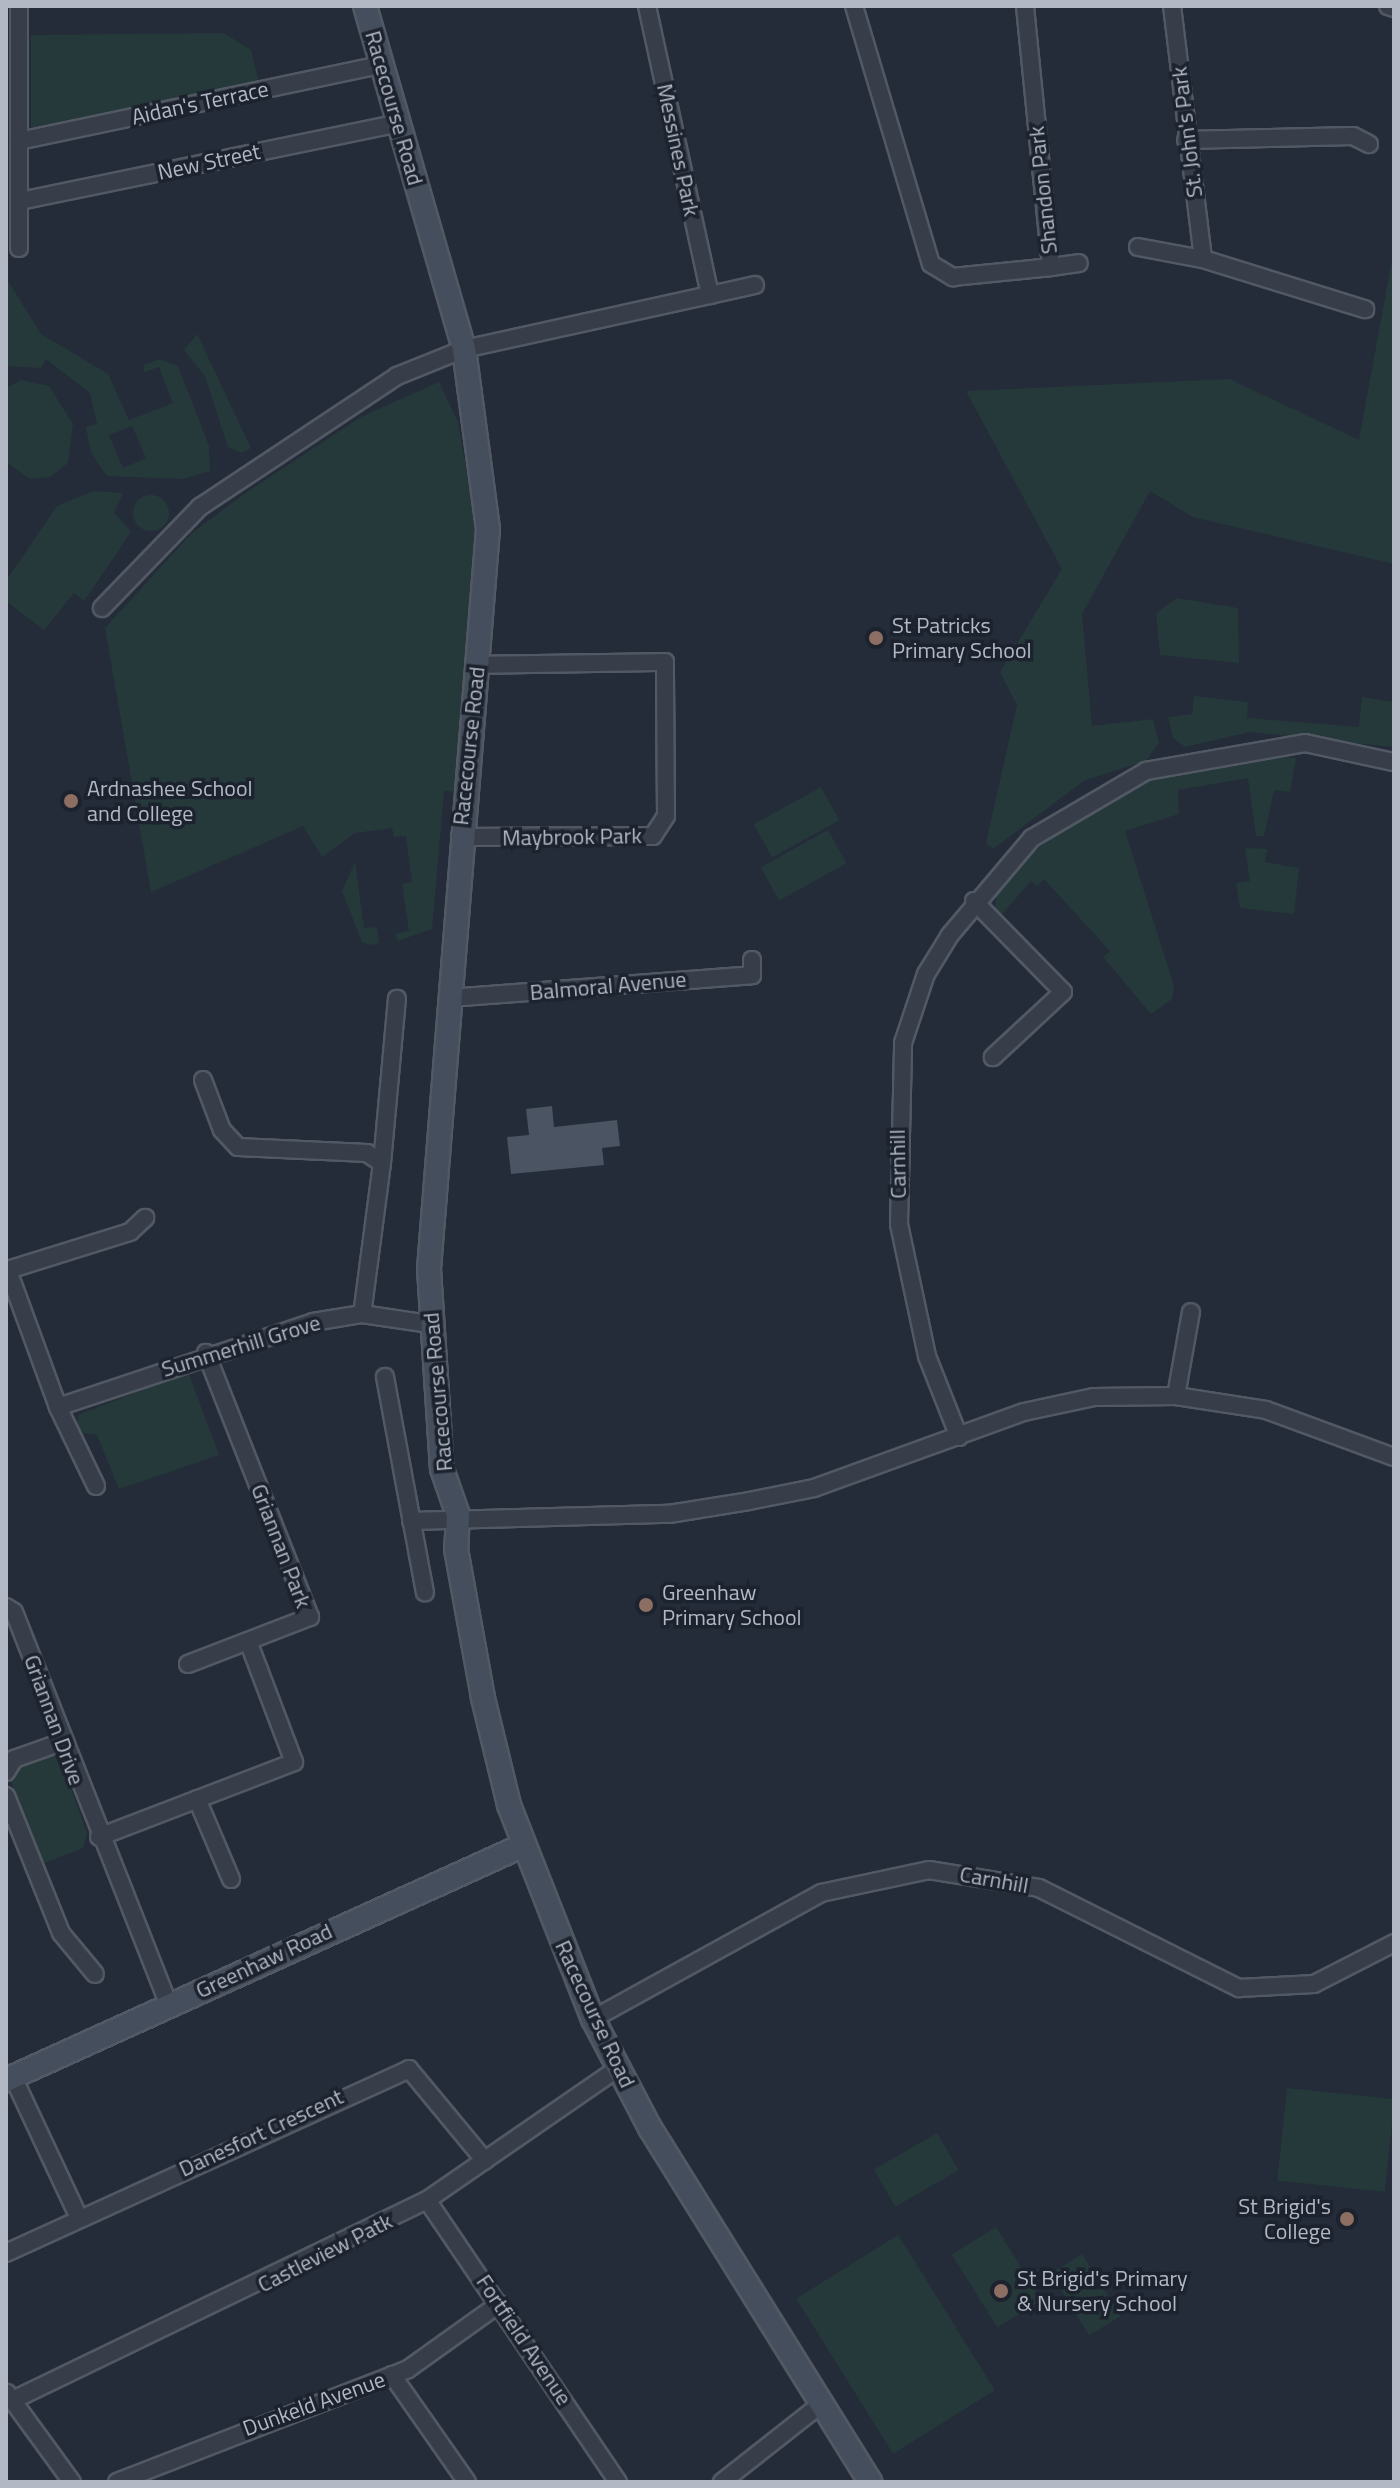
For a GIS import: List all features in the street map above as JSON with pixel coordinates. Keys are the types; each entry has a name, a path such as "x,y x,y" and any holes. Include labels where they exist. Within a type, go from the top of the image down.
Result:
{"main road":[{"name":"Racecourse Road","path":"365,6 464,349 488,529 460,837 430,1324 442,1469 458,1515 456,1549 483,1698 524,1845 593,2019 618,2068 820,2405 870,2482"},
{"name":"Greenhaw Road","path":"9,2079 524,1845"}],"street":[{"path":"19,6 19,248"},
{"name":"Messines Park","path":"647,6 710,295"},
{"name":"Shandon Park","path":"854,6 885,127 937,273 982,277 1051,267 1025,6"},
{"name":"St. John's Park","path":"1172,6 1186,140 1203,259"},
{"path":"1388,6 1394,8"},
{"name":"Aidan's Terrace","path":"19,141 381,65"},
{"name":"New Street","path":"20,201 399,123"},
{"path":"1186,140 1353,136 1369,144"},
{"path":"1138,247 1203,259 1365,309"},
{"path":"1051,267 1079,263"},
{"path":"102,608 169,533 234,482 358,399 464,349 755,285"},
{"name":"Maybrook Park","path":"460,837 653,836 666,816 665,662 477,665"},
{"name":"Carnhill","path":"959,1437 904,1270 897,1100 903,1043 926,974 974,901 1066,812 1171,762 1305,743 1394,762"},
{"path":"974,901 1063,992 993,1057"},
{"name":"Balmoral Avenue","path":"449,998 752,975 752,960"},
{"path":"362,1314 382,1163 397,999"},
{"path":"203,1080 222,1130 238,1147 367,1153 382,1163"},
{"path":"96,1486 58,1407 7,1268 130,1232 145,1218"},
{"path":"1176,1396 1191,1312"},
{"name":"Summerhill Grove","path":"58,1407 206,1353 362,1314 430,1324"},
{"name":"Griannan Park","path":"188,1664 310,1617 206,1353"},
{"path":"385,1377 425,1592"},
{"path":"411,1521 458,1515 669,1514 814,1488 959,1437 1094,1397 1176,1396 1266,1410 1394,1457"},
{"name":"Griannan Drive","path":"6,1607 14,1612 99,1837 169,2005"},
{"path":"99,1837 294,1762 248,1641"},
{"path":"6,1772 14,1759 62,1742"},
{"path":"6,1796 61,1933 95,1974"},
{"path":"197,1799 231,1879"},
{"name":"Carnhill","path":"593,2019 821,1893 929,1870 1039,1888 1239,1988 1314,1984 1394,1943"},
{"name":"Castleview Patk","path":"8,2396 427,2200 618,2068"},
{"name":"Danesfort Crescent","path":"6,2253 409,2069 485,2161"},
{"path":"9,2079 79,2218"},
{"name":"Fortfield Avenue","path":"427,2200 618,2482"},
{"name":"Dunkeld Avenue","path":"117,2482 392,2375 499,2304"},
{"path":"392,2375 467,2482"},
{"path":"8,2396 72,2482"},
{"path":"722,2482 820,2405"}],"shaded area":[{"path":"224,33 251,50 259,83 31,128 31,35"},
{"path":"1394,249 1394,564 1193,517 1150,491 1082,614 1092,726 1153,719 1159,743 1146,761 1085,780 993,849 986,843 1017,705 1000,672 1062,569 966,391 1229,379 1359,440"},
{"path":"6,278 41,334 108,374 129,420 173,403 159,367 144,372 144,365 159,359 178,366 209,446 210,471 183,479 107,476 91,453 86,427 97,424 90,393 46,359 41,368 6,366","holes":["132,426 146,458 123,468 109,435"]},
{"path":"197,334 251,448 242,453 228,447 205,376 184,350"},
{"path":"21,380 49,386 73,424 68,463 50,477 30,479 6,462 6,388"},
{"path":"439,382 458,422 475,520 459,792 444,791 432,929 397,941 396,933 409,931 402,884 412,882 406,836 394,837 392,828 355,833 322,857 303,826 151,892 105,628 192,533 247,492 361,417"},
{"path":"93,491 123,493 114,513 131,532 84,601 74,593 44,630 6,601 6,581 57,506"},
{"path":"151,495 164,500 169,513 164,526 151,531 138,526 133,513 138,500"},
{"path":"1177,598 1238,608 1239,663 1160,655 1156,613"},
{"path":"1194,696 1248,702 1247,718 1359,727 1362,697 1394,702 1394,747 1250,732 1185,747 1173,738 1168,717 1192,714"},
{"path":"1267,756 1296,758 1290,792 1274,790 1264,836 1256,836 1248,778 1178,790 1179,814 1125,831 1174,986 1172,999 1151,1014 1103,957 1110,951 1044,879 1037,886 1031,881 1001,915 995,909 997,888 1029,854 1113,795 1152,777"},
{"path":"821,787 839,820 772,858 754,824"},
{"path":"828,830 846,863 779,901 761,867"},
{"path":"1245,848 1267,849 1265,862 1299,868 1294,914 1240,908 1236,883 1250,881"},
{"path":"355,862 364,928 377,927 379,943 370,945 362,942 342,891"},
{"path":"188,1372 219,1455 119,1489 97,1435 77,1432 78,1415"},
{"path":"52,1756 59,1757 87,1832 83,1848 44,1863 11,1781 20,1767"},
{"path":"1287,2088 1394,2099 1385,2192 1277,2180"},
{"path":"937,2133 958,2170 895,2207 874,2170"},
{"path":"996,2227 1042,2300 997,2327 952,2255"},
{"path":"898,2235 995,2390 893,2454 796,2299"},
{"path":"1082,2254 1121,2316 1089,2336 1051,2274"}],"building":[{"path":"552,1106 554,1127 617,1120 620,1146 602,1148 604,1165 511,1174 507,1137 529,1135 526,1109"}],"place":[{"name":"St Patricks Primary School","path":"876,638"},
{"name":"Ardnashee School and College","path":"71,801"},
{"name":"Greenhaw Primary School","path":"646,1605"},
{"name":"St Brigid's College","path":"1347,2219"},
{"name":"St Brigid's Primary & Nursery School","path":"1001,2291"}]}
